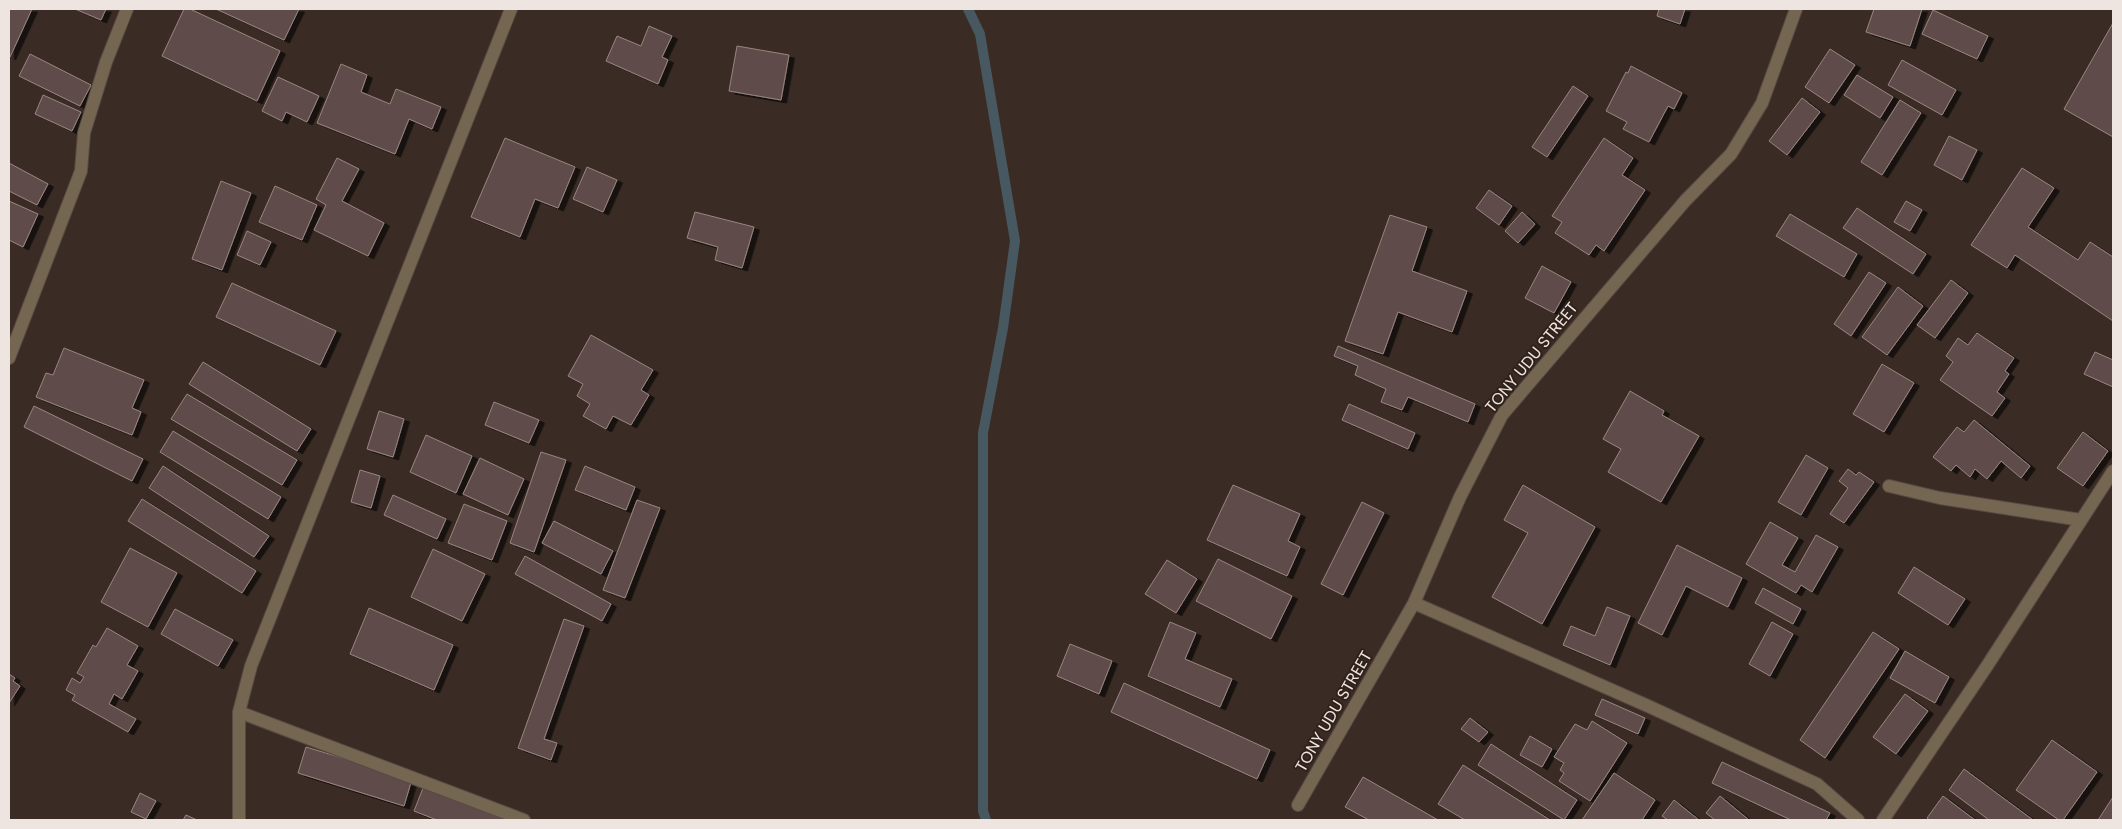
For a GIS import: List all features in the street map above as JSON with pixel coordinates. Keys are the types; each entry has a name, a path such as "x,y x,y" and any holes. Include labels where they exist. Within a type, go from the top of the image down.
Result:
{"street":[{"path":"9,358 81,171 84,133 106,62 127,9"},
{"path":"239,820 239,712 252,666 511,9"},
{"name":"TONY UDU STREET","path":"1298,805 1414,602 1460,497 1502,415 1685,201 1731,154 1762,103 1796,9"},
{"path":"1883,820 1987,666 2113,471"},
{"path":"1889,486 1940,498 2081,520"},
{"path":"1414,602 1648,706 1817,784 1858,820"},
{"path":"239,712 524,820"}],"building":[{"path":"9,9 32,9 10,57 9,56"},
{"path":"75,9 106,9 101,20"},
{"path":"184,9 190,9 280,51 257,101 162,56"},
{"path":"216,9 299,9 284,40"},
{"path":"1659,9 1685,9 1680,24 1657,16"},
{"path":"1874,9 1922,9 1910,46 1866,32"},
{"path":"1933,10 1988,36 1977,59 1922,34"},
{"path":"2113,23 2113,137 2064,109"},
{"path":"649,26 672,36 662,57 668,60 658,84 606,61 617,36 641,46"},
{"path":"737,46 789,55 781,100 729,91"},
{"path":"1830,49 1855,65 1829,103 1805,87"},
{"path":"30,54 91,85 80,106 19,76"},
{"path":"1902,60 1956,90 1942,115 1888,85"},
{"path":"341,64 367,75 361,92 390,104 396,89 441,107 432,129 409,119 395,154 317,123"},
{"path":"1631,66 1682,93 1674,109 1668,106 1649,142 1623,129 1627,122 1606,111"},
{"path":"1857,75 1893,97 1880,118 1844,95"},
{"path":"278,77 319,96 307,122 286,112 282,121 262,111"},
{"path":"1573,86 1588,96 1547,157 1532,147"},
{"path":"43,95 81,112 72,131 35,114"},
{"path":"1802,98 1820,112 1787,155 1769,141"},
{"path":"1900,100 1921,113 1882,175 1861,162"},
{"path":"1949,136 1977,150 1962,180 1934,165"},
{"path":"505,138 575,167 558,208 535,199 520,237 471,217"},
{"path":"1604,138 1633,158 1622,175 1645,190 1604,251 1596,245 1589,255 1555,233 1562,222 1552,216"},
{"path":"337,158 359,169 342,201 384,223 368,256 314,230 326,205 316,199"},
{"path":"9,163 48,184 37,205 9,191"},
{"path":"587,167 617,180 603,212 573,199"},
{"path":"2022,168 2054,188 2028,227 2078,260 2090,242 2113,257 2113,321 2015,255 2007,268 1971,245"},
{"path":"221,181 251,193 222,270 192,259"},
{"path":"275,186 317,205 302,240 259,222"},
{"path":"1489,190 1512,206 1499,225 1476,208"},
{"path":"9,201 38,214 23,247 9,240"},
{"path":"1906,201 1922,210 1910,231 1894,222"},
{"path":"1857,208 1926,254 1913,274 1843,228"},
{"path":"695,212 754,227 742,268 715,260 718,247 687,238"},
{"path":"1522,212 1535,224 1518,243 1505,231"},
{"path":"1790,214 1857,254 1844,277 1776,236"},
{"path":"1390,215 1427,227 1412,271 1467,291 1452,332 1398,312 1383,354 1345,341"},
{"path":"247,231 271,242 260,265 237,255"},
{"path":"1542,266 1571,282 1554,313 1525,298"},
{"path":"1869,272 1886,283 1851,336 1834,324"},
{"path":"1951,280 1968,293 1935,338 1917,325"},
{"path":"232,283 336,331 320,365 216,317"},
{"path":"1898,287 1923,306 1887,355 1862,337"},
{"path":"1977,333 2014,358 2005,371 2009,374 1997,392 2005,398 1992,416 1940,380 1953,362 1946,356 1958,338 1968,345"},
{"path":"591,335 653,370 641,390 649,395 631,425 613,416 606,429 583,416 590,404 577,396 583,384 568,376"},
{"path":"1338,346 1475,404 1468,422 1408,397 1402,410 1381,402 1386,389 1355,375 1358,366 1334,356"},
{"path":"64,348 144,380 132,408 141,412 132,435 36,397 46,373 53,375"},
{"path":"2095,352 2113,360 2113,387 2084,374"},
{"path":"203,362 311,429 297,451 189,384"},
{"path":"1882,364 1914,383 1884,432 1853,414"},
{"path":"1630,391 1664,411 1662,415 1699,436 1661,502 1608,472 1621,449 1603,439"},
{"path":"187,394 297,460 282,485 171,419"},
{"path":"494,402 539,420 529,443 485,425"},
{"path":"1349,404 1415,433 1408,449 1342,420"},
{"path":"34,406 143,459 132,481 24,427"},
{"path":"379,411 404,419 393,457 367,449"},
{"path":"1974,420 2030,466 2021,478 2001,461 1987,479 1975,469 1970,477 1956,465 1951,471 1933,457 1957,427 1964,432"},
{"path":"173,431 281,497 268,519 160,452"},
{"path":"2083,432 2108,451 2083,486 2057,468"},
{"path":"426,435 472,456 456,493 410,472"},
{"path":"541,452 566,460 534,552 510,543"},
{"path":"1806,455 1828,468 1801,515 1778,502"},
{"path":"480,458 524,479 508,515 463,494"},
{"path":"163,466 269,536 254,557 149,488"},
{"path":"585,466 635,487 626,510 575,490"},
{"path":"1848,469 1856,475 1859,472 1874,482 1844,523 1830,514 1848,488 1839,481"},
{"path":"360,470 380,476 371,508 351,502"},
{"path":"1233,485 1300,514 1288,541 1300,547 1287,576 1207,540"},
{"path":"1523,485 1595,527 1542,624 1492,597 1528,533 1504,520"},
{"path":"393,495 446,519 437,539 384,515"},
{"path":"142,499 256,571 242,593 128,521"},
{"path":"637,500 660,508 625,598 603,590"},
{"path":"1362,502 1384,513 1343,595 1321,584"},
{"path":"464,504 507,521 492,560 448,543"},
{"path":"554,521 613,551 601,574 542,543"},
{"path":"1770,522 1798,538 1782,565 1795,572 1816,535 1838,547 1812,592 1801,585 1796,593 1746,564"},
{"path":"1677,545 1742,578 1728,607 1686,586 1662,635 1638,623"},
{"path":"130,548 177,573 148,627 101,602"},
{"path":"433,549 485,574 462,621 411,597"},
{"path":"525,556 611,604 602,621 515,574"},
{"path":"1218,559 1292,596 1271,639 1196,601"},
{"path":"1167,560 1197,579 1176,613 1145,594"},
{"path":"1914,567 1965,599 1948,625 1898,593"},
{"path":"1763,588 1801,609 1793,624 1755,603"},
{"path":"1607,607 1630,616 1610,665 1563,645 1571,626 1595,636"},
{"path":"369,608 453,645 434,690 350,654"},
{"path":"175,609 233,640 218,666 161,634"},
{"path":"564,619 584,626 544,739 557,743 551,760 518,748"},
{"path":"1170,622 1196,633 1185,659 1232,679 1220,707 1148,676"},
{"path":"1772,622 1793,634 1770,676 1749,664"},
{"path":"107,628 138,646 127,665 138,671 122,699 114,694 109,704 136,719 128,732 72,700 75,695 66,690 72,678 80,683 84,677 77,673 93,645 96,647"},
{"path":"1873,632 1899,649 1825,758 1800,740"},
{"path":"1070,644 1112,661 1099,694 1057,676"},
{"path":"1905,651 1949,677 1935,703 1890,678"},
{"path":"9,674 15,678 13,681 20,686 9,703"},
{"path":"1124,683 1270,750 1257,779 1111,712"},
{"path":"1905,694 1928,711 1896,754 1873,737"},
{"path":"1602,699 1645,718 1638,734 1595,715"},
{"path":"1470,718 1488,732 1479,742 1461,729"},
{"path":"1592,721 1627,743 1590,801 1559,781 1564,773 1560,770 1564,763 1554,757 1575,724 1587,730"},
{"path":"1530,736 1552,749 1542,767 1520,755"},
{"path":"2052,740 2097,772 2063,820 2059,820 2016,790"},
{"path":"1491,744 1577,800 1564,820 1478,765"},
{"path":"306,747 412,779 404,806 298,773"},
{"path":"1722,762 1830,813 1826,820 1791,820 1712,783"},
{"path":"1463,765 1550,820 1465,820 1438,804"},
{"path":"1964,769 2033,820 1989,820 1949,790"},
{"path":"1614,773 1655,800 1642,820 1582,820"},
{"path":"1363,777 1438,820 1369,820 1345,807"},
{"path":"423,788 506,820 437,820 414,811"},
{"path":"140,793 156,801 146,819 131,812"},
{"path":"1720,796 1749,820 1715,820 1706,813"},
{"path":"1943,796 1975,820 1930,820 1927,818"},
{"path":"2113,797 2113,820 2098,820"},
{"path":"1674,800 1699,820 1668,820 1662,816"},
{"path":"186,815 197,820 183,820"}],"waterway":[{"path":"968,9 980,34 1015,241 1003,328 983,433 983,811 986,820"}]}
